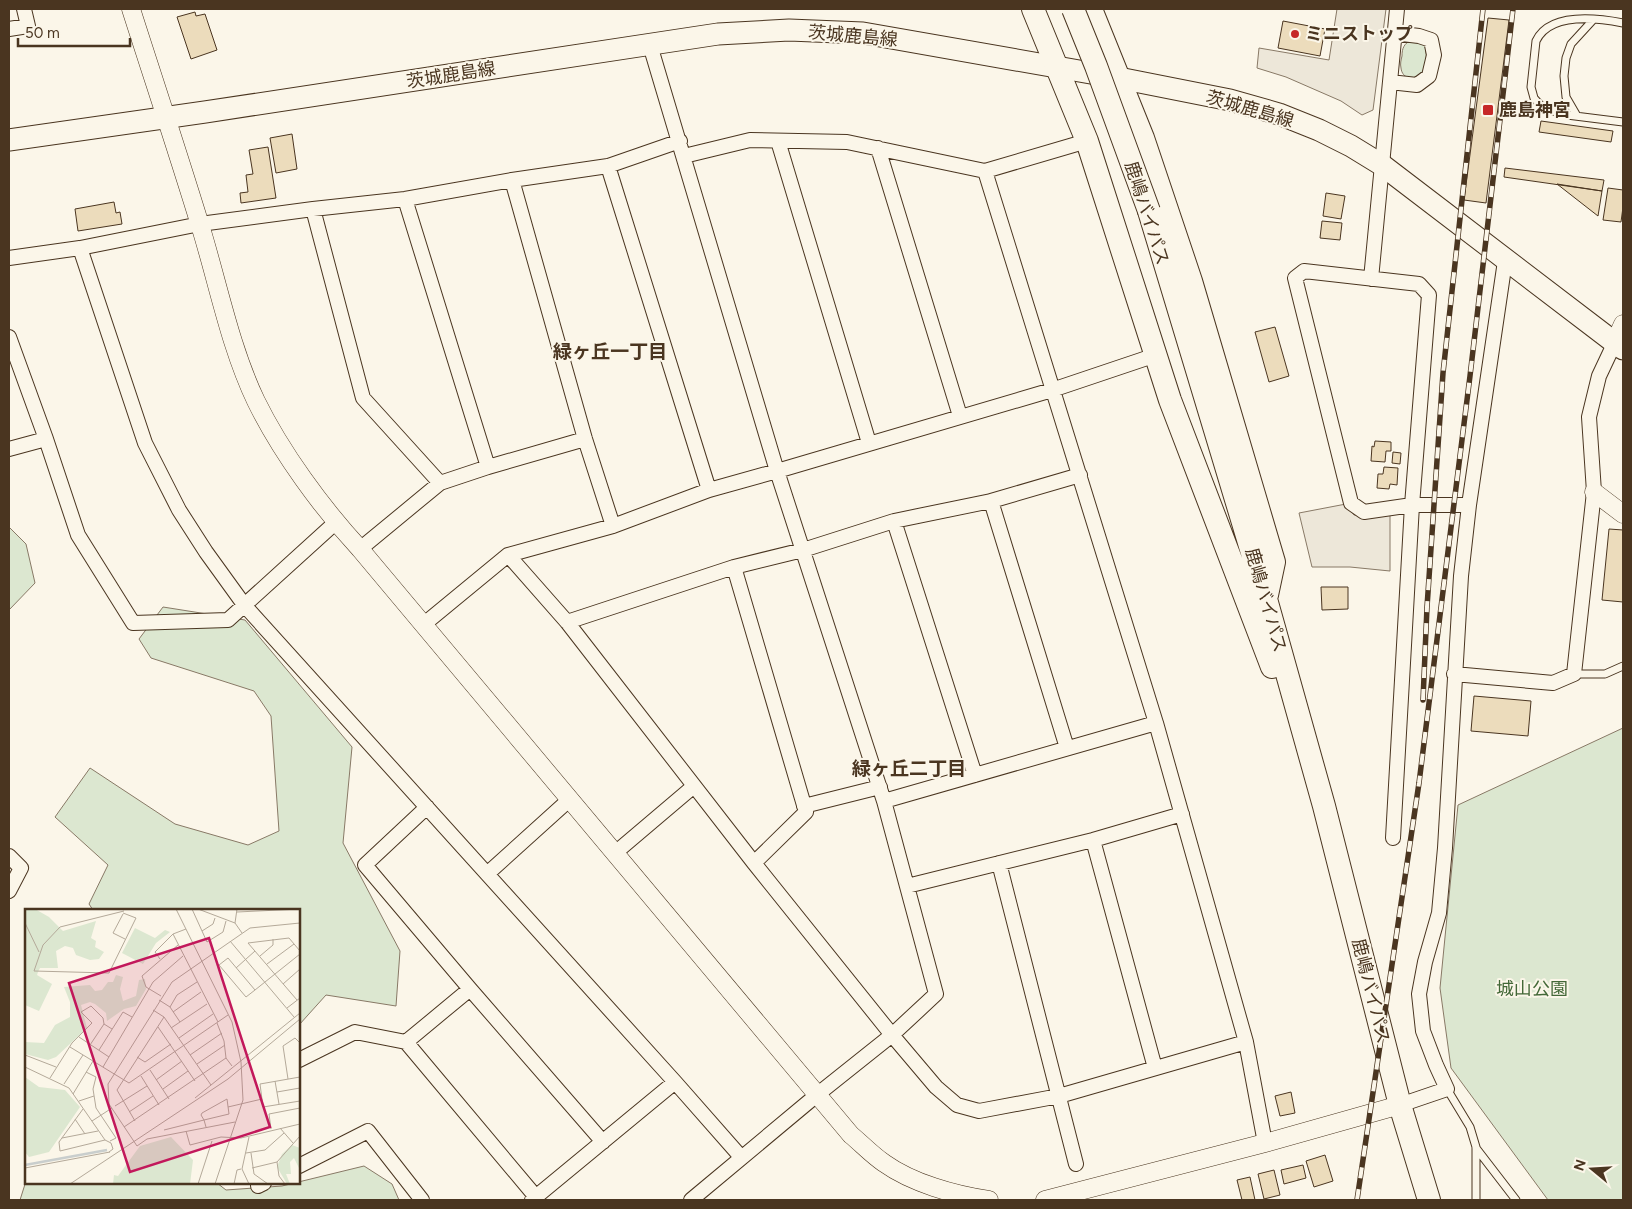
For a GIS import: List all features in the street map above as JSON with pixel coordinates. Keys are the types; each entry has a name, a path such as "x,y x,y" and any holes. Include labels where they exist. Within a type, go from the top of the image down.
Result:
{"highway":[{"path":"1033,9 1087,141 1170,400 1324,806"},
{"name":"鹿嶋バイパス","path":"1073,9 1149,211 1266,599 1324,806 1400,1105 1429,1200"},
{"path":"1091,9 1143,138 1191,281 1274,562 1266,599"}],"main road":[{"name":"茨城鹿島線","path":"9,140 718,34 789,30 863,33 1056,66 1230,100 1279,114 1319,130 1351,146 1382,165 1505,260 1620,338"}],"street":[{"path":"9,28 28,26 24,9"},
{"path":"131,9 200,224 238,353 256,401 281,446 335,523 360,549 851,1135 884,1163 926,1184 965,1197 989,1200"},
{"path":"1371,280 1397,9"},
{"path":"1390,82 1417,85 1429,76 1434,55 1431,40 1420,36 1394,33"},
{"path":"650,45 778,471 882,794 936,994 892,1035 741,1157 691,1200"},
{"path":"684,156 750,140 847,142 985,171 1087,141"},
{"path":"9,258 80,248 200,224 406,199 512,180 608,166 680,141"},
{"path":"778,141 869,443"},
{"path":"878,148 960,416"},
{"path":"608,166 709,490"},
{"path":"985,171 1156,723 1246,1042 1265,1143"},
{"path":"512,180 585,439 613,526"},
{"path":"406,199 488,467"},
{"path":"313,209 363,398 440,483"},
{"path":"80,248 145,443 179,510 206,552 245,606 741,1157"},
{"path":"1045,1200 1083,1196 1400,1105 1447,1089 1423,1031 1420,994 1425,962 1439,913 1446,839 1458,606 1469,504 1505,260"},
{"path":"1392,838 1412,505 1429,296 1419,284 1304,271 1295,278 1351,503 1364,512 1412,505 1469,504"},
{"path":"9,337 78,535 133,623 228,620 335,523"},
{"path":"1454,674 1553,682 1574,674 1594,492 1589,417 1599,376 1620,338"},
{"path":"423,625 508,555 613,526 709,490 1052,390 1156,355"},
{"path":"9,449 46,439"},
{"path":"360,549 440,483 585,439"},
{"path":"567,622 734,567 803,550 894,521 991,501 1080,475"},
{"path":"1594,492 1623,514"},
{"path":"991,501 1067,748"},
{"path":"894,521 975,775"},
{"path":"508,555 567,622 754,863 892,1035 936,1087 957,1105 979,1111 1059,1096 1246,1042"},
{"path":"734,567 806,812 754,863"},
{"path":"804,806 882,794 975,775 1156,723"},
{"path":"615,853 694,786"},
{"path":"487,874 570,800"},
{"path":"426,807 365,864 470,989 603,1142"},
{"path":"907,886 1093,840 1182,814"},
{"path":"1093,840 1155,1068"},
{"path":"9,856 21,868 9,892"},
{"path":"999,863 1076,1164"},
{"path":"406,1042 470,989"},
{"path":"300,1060 355,1032 406,1042 534,1199 675,1082"},
{"path":"300,1165 368,1131 422,1200"}],"lane":[{"path":"1621,120 1556,113 1543,108 1534,98 1531,87 1535,49 1539,35 1546,27 1580,19 1623,23"},
{"path":"1577,116 1566,97 1564,76 1566,58 1571,44 1593,20"},
{"path":"1574,674 1605,674 1623,666"},
{"path":"1447,1089 1470,1127 1476,1147 1476,1200"},
{"path":"1476,1147 1516,1200"}],"green space":[{"path":"1411,40 1424,43 1426,54 1424,71 1413,79 1404,75 1401,65 1403,48"},
{"path":"9,527 26,544 35,583 9,610"},
{"path":"163,607 245,620 352,747 343,843 400,951 396,1006 326,995 300,1024 300,909 92,909 89,904 108,865 55,817 90,768 175,824 248,845 279,831 271,716 254,691 151,658 139,639"},
{"name":"城山公園","path":"1623,728 1623,1200 1548,1200 1451,1068 1440,988 1458,805"},
{"path":"364,1166 392,1184 399,1200 20,1200 25,1184 218,1184 226,1190 300,1184 300,1182"}],"shaded area":[{"path":"1337,9 1386,9 1373,110 1362,115 1341,101 1286,77 1257,68 1259,48 1329,60"},
{"path":"1346,504 1354,515 1390,515 1390,571 1350,567 1312,567 1299,513"}],"building":[{"path":"195,12 196,16 205,14 217,50 191,59 177,17"},
{"path":"1488,18 1509,20 1486,203 1464,200"},
{"path":"1283,21 1325,29 1320,56 1278,48"},
{"path":"1541,121 1613,131 1611,142 1539,132"},
{"path":"292,134 297,169 276,173 270,138"},
{"path":"268,147 276,198 241,203 240,193 248,192 246,175 253,174 249,150"},
{"path":"1505,168 1604,180 1602,191 1504,177"},
{"path":"1557,184 1602,191 1598,216"},
{"path":"1608,188 1623,190 1621,222 1603,220"},
{"path":"1326,193 1345,196 1341,219 1323,216"},
{"path":"114,202 116,213 120,212 122,224 78,231 75,209"},
{"path":"1322,221 1342,223 1340,240 1320,238"},
{"path":"1275,327 1289,376 1269,382 1255,332"},
{"path":"1375,441 1391,442 1391,451 1386,451 1385,462 1371,461 1372,446 1374,447"},
{"path":"1393,452 1401,453 1400,464 1392,463"},
{"path":"1384,467 1398,468 1397,485 1390,484 1389,489 1377,488 1378,474 1383,474"},
{"path":"1609,529 1623,530 1623,602 1602,600"},
{"path":"1321,587 1348,587 1348,609 1322,610"},
{"path":"1474,696 1531,701 1528,736 1471,731"},
{"path":"1291,1092 1295,1113 1280,1116 1275,1096"},
{"path":"1325,1155 1333,1181 1314,1187 1306,1161"},
{"path":"1303,1165 1306,1178 1284,1184 1281,1170"},
{"path":"1274,1170 1280,1195 1264,1199 1258,1174"},
{"path":"1250,1177 1255,1200 1242,1200 1237,1180"}],"railway":[{"path":"1423,700 1427,607 1443,373 1483,9"},
{"path":"1357,1200 1419,783 1470,376 1513,9"}],"place":[{"name":"ミニストップ","path":"1295,34"},
{"name":"鹿島神宮","path":"1488,110"}],"district":[{"name":"緑ヶ丘一丁目","path":"610,351"},
{"name":"緑ヶ丘二丁目","path":"909,768"}]}
